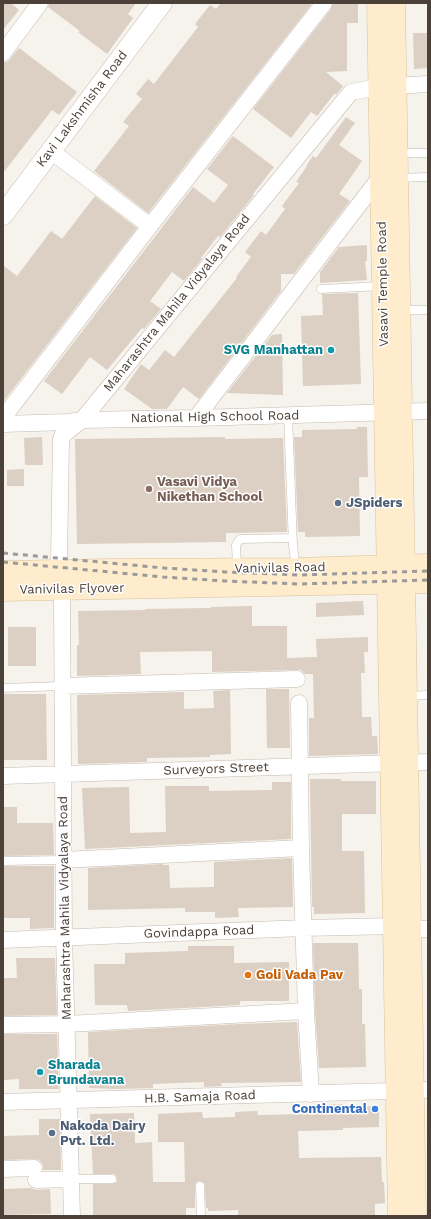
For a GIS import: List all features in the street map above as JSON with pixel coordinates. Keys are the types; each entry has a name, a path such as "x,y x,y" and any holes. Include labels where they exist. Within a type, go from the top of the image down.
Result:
{"main road":[{"name":"Vasavi Temple Road","path":"378,3 396,153 389,177"},
{"name":"Vasavi Temple Road","path":"394,3 387,86 389,177 388,274 393,412 396,574"},
{"name":"Vasavi Temple Road","path":"388,274 399,310 393,412"},
{"path":"3,562 104,561 136,579 110,597 62,601 3,602"},
{"name":"Vanivilas Road","path":"136,579 396,574 428,565"},
{"name":"Vanivilas Road","path":"136,579 237,569 296,569 396,574 428,582"},
{"name":"Vanivilas Flyover","path":"3,572 110,570 136,579"},
{"path":"396,574 406,696 409,763 415,1216"},
{"path":"396,574 409,763"},
{"name":"Vanivilas Flyover","path":"3,590 136,579"},
{"path":"400,1216 413,1091"}],"street":[{"path":"3,53 40,3"},
{"name":"Kavi Lakshmisha Road","path":"3,215 162,3"},
{"path":"3,418 324,3"},
{"name":"Maharashtra Mahila Vidyalaya Road","path":"59,561 62,436 82,420 348,95 353,92 387,86 428,84"},
{"path":"51,151 150,226"},
{"path":"196,418 389,177"},
{"name":"National High School Road","path":"3,424 68,422 82,420 428,411"},
{"name":"Maharashtra Mahila Vidyalaya Road","path":"62,601 64,938 72,1216"},
{"path":"62,686 297,679"},
{"path":"299,703 306,1011 311,1094"},
{"name":"Surveyors Street","path":"3,776 409,763"},
{"path":"63,860 302,848"},
{"name":"Govindappa Road","path":"3,940 304,928 411,928"},
{"path":"3,1026 306,1011"},
{"name":"H.B. Samaja Road","path":"3,1102 413,1091"},
{"path":"3,1169 72,1179"}],"lane":[{"path":"396,153 428,153"},
{"path":"389,177 428,177"},
{"path":"322,289 388,274"},
{"path":"399,310 428,310"},
{"path":"288,415 292,538 296,569"},
{"path":"237,569 236,545 240,539 292,538"},
{"path":"3,688 62,686"},
{"path":"406,696 428,695"},
{"path":"3,861 63,860"},
{"path":"72,1179 112,1179"},
{"path":"200,1186 201,1216"}],"building":[{"path":"3,3 11,3 19,10 3,30"},
{"path":"49,3 136,3 128,14 133,18 107,54 48,7"},
{"path":"221,3 309,3 311,5 148,213 94,171 129,126 123,122 142,99 136,94 148,79 154,84 198,27 195,24 210,5 216,9"},
{"path":"333,3 358,3 358,23 347,23 347,71 326,72 343,86 336,95 335,93 317,116 311,112 291,138 253,109 331,9"},
{"path":"413,33 428,33 428,68 414,69"},
{"path":"19,48 77,92 59,115 52,110 3,173 3,62 7,62"},
{"path":"346,117 355,123 339,145 362,161 339,194 350,201 294,274 281,274 281,291 199,399 183,387 167,409 152,409 124,389 141,364 149,370 165,350 174,357 237,278 236,277 251,257 245,252 261,231 266,235 285,209 282,206 299,183 296,182 306,166 313,156 316,158"},
{"path":"233,136 274,167 253,194 254,195 220,237 218,236 184,281 172,272 150,301 161,309 144,329 142,328 107,370 90,357 62,394 44,381 193,187 214,203 228,185 207,169"},
{"path":"95,196 137,228 3,402 3,265 17,276 51,231 62,239"},
{"path":"367,245 367,261 365,261 367,280 320,283 320,272 339,247"},
{"name":"SVG Manhattan","path":"358,293 361,384 303,386 301,316 323,315 322,294"},
{"path":"282,334 283,395 227,393 272,335"},
{"path":"357,427 367,427 368,477 359,477 360,536 305,537 305,532 298,532 294,437 302,437 302,430 357,429"},
{"path":"42,437 43,465 25,465 24,438"},
{"name":"Vasavi Vidya Nikethan School","path":"225,437 225,439 283,438 287,532 226,533 226,542 77,544 75,439"},
{"path":"24,469 24,486 7,486 7,470"},
{"path":"363,601 364,615 316,617 316,603"},
{"path":"252,606 252,626 287,626 287,658 317,657 316,639 368,637 368,652 364,652 365,673 361,673 362,717 371,717 372,736 377,736 378,754 309,756 309,718 314,718 313,674 305,674 301,670 212,672 212,651 140,652 141,674 77,676 77,645 79,645 78,611"},
{"path":"8,627 36,627 36,666 8,666"},
{"path":"266,689 289,689 290,748 267,748"},
{"path":"230,690 231,754 210,755 210,757 147,758 147,762 78,764 77,695 184,692 184,709 214,708 213,691"},
{"path":"3,694 46,694 47,760 3,760"},
{"path":"310,779 376,781 376,814 342,814 342,851 364,851 365,913 314,914 314,907 312,907"},
{"path":"272,782 291,782 291,839 85,849 82,788 129,787 130,833 166,832 165,786 209,786 209,791 272,790"},
{"path":"3,807 17,807 17,823 53,823 54,855 3,856"},
{"path":"292,858 293,907 238,908 239,917 215,918 215,912 185,912 185,908 88,910 88,868 163,864 169,865 170,888 214,887 214,862"},
{"path":"3,866 54,866 54,928 30,929 30,918 3,918"},
{"path":"313,943 358,943 359,989 362,989 362,1024 365,1024 366,1067 319,1068 315,1011"},
{"path":"188,946 234,946 234,963 289,962 289,1001 240,1001 240,1005 128,1011 127,1005 95,1005 94,964 125,964 125,953 188,951"},
{"path":"16,958 55,958 57,1015 3,1016 3,978 17,978"},
{"path":"297,1022 301,1082 221,1083 222,1086 204,1087 204,1082 153,1084 153,1088 89,1088 88,1032"},
{"path":"3,1034 57,1034 59,1089 19,1089 19,1079 3,1080"},
{"path":"343,1104 343,1107 379,1106 379,1127 343,1128 343,1130 298,1131 299,1158 381,1157 385,1203 375,1204 375,1216 238,1216 238,1210 208,1211 208,1208 206,1208 205,1185 200,1181 197,1182 195,1186 195,1208 186,1208 186,1216 93,1215 93,1184 112,1184 117,1182 117,1179 115,1174 93,1174 90,1114 134,1113 135,1143 152,1142 153,1182 185,1182 184,1142 158,1142 158,1114 202,1112 203,1118 235,1117 235,1112 257,1111 258,1115 313,1114 312,1105"},
{"path":"39,1119 60,1119 61,1170 43,1170 42,1163 39,1160 34,1159 3,1160 3,1136 39,1135"},
{"path":"31,1188 36,1190 50,1189 51,1214 3,1215 3,1189"}],"railway":[{"path":"3,553 164,568 226,572 300,575 428,571"},
{"path":"3,562 163,577 225,581 300,584 428,580"}],"place":[{"name":"SVG Manhattan","path":"331,350"},
{"name":"Vasavi Vidya Nikethan School","path":"149,489"},
{"name":"JSpiders","path":"338,503"},
{"name":"Goli Vada Pav","path":"248,975"},
{"name":"Sharada Brundavana","path":"40,1072"},
{"name":"Continental","path":"375,1109"},
{"name":"Nakoda Dairy Pvt. Ltd.","path":"52,1133"}]}
